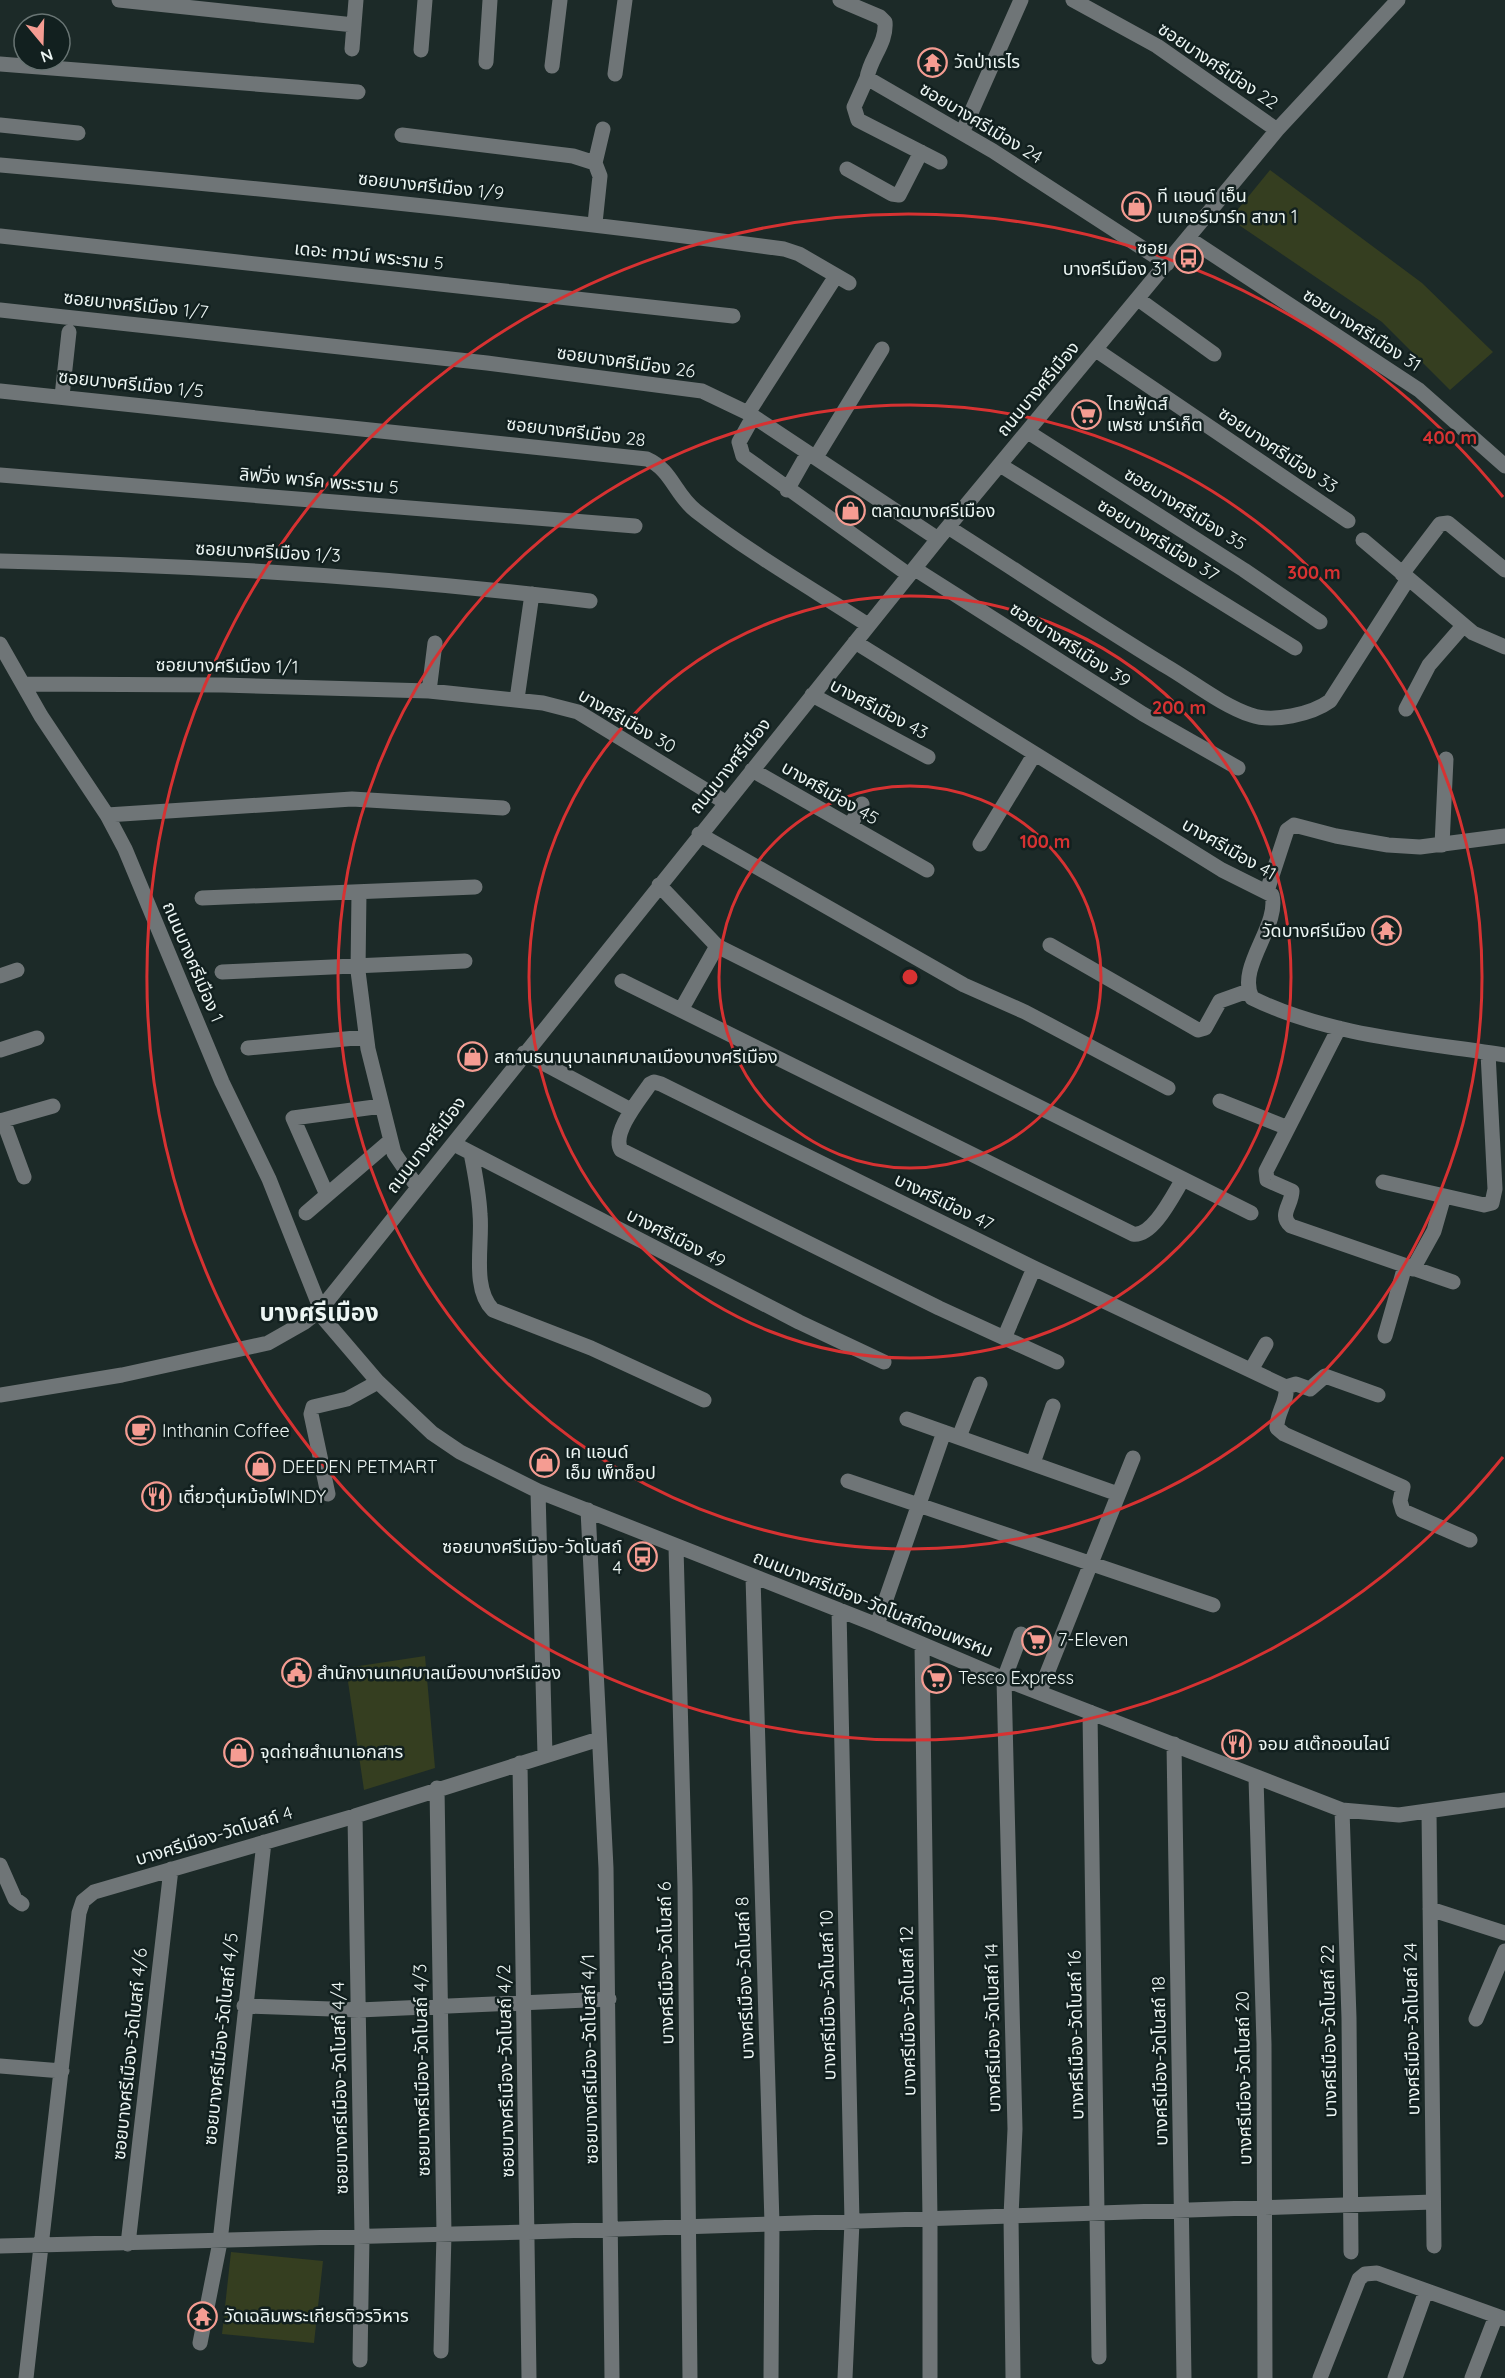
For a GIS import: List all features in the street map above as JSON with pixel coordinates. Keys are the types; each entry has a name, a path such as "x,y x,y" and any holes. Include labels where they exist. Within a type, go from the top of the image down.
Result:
{"street":[{"path":"119,0 240,7 354,25"},
{"path":"352,49 356,0"},
{"path":"421,50 425,0"},
{"path":"486,62 490,0"},
{"path":"552,66 560,0"},
{"path":"615,74 625,0"},
{"path":"840,0 880,17 885,22 884,38 869,65 867,78 854,107 858,120 940,162"},
{"path":"962,134 1021,0"},
{"name":"ซอยบางศรีเมือง 22","path":"1073,0 1157,46 1277,130"},
{"name":"ถนนบางศรีเมือง","path":"0,1395 122,1375 268,1343 305,1322 320,1310 699,834 943,533 1277,130 1398,0"},
{"path":"0,64 358,93"},
{"name":"ซอยบางศรีเมือง 24","path":"867,78 962,134 1167,264"},
{"path":"0,125 78,133"},
{"path":"595,224 600,176 595,164 603,129"},
{"path":"402,135 573,156 595,164"},
{"path":"847,169 892,194 899,195 921,152"},
{"name":"ซอยบางศรีเมือง 1/9","path":"0,165 270,189 595,224 784,249 799,254 843,279 750,415"},
{"name":"เดอะ ทาวน์ พระราม 5","path":"0,236 733,316"},
{"name":"ซอยบางศรีเมือง 31","path":"1188,238 1419,390 1505,466"},
{"path":"1138,299 1214,354"},
{"name":"ซอยบางศรีเมือง 1/7","path":"0,310 268,338"},
{"path":"62,396 69,332"},
{"name":"ซอยบางศรีเมือง 26","path":"268,338 675,386 702,392 750,415 812,455 1238,709 1266,718 1301,712 1322,706 1330,700 1440,524 1448,523 1505,570"},
{"path":"787,490 882,349"},
{"name":"ซอยบางศรีเมือง 33","path":"1096,350 1348,521"},
{"name":"ซอยบางศรีเมือง 1/5","path":"0,391 258,417"},
{"name":"ซอยบางศรีเมือง 39","path":"750,415 739,442 739,448 743,456 787,490 912,572 1143,714 1238,768"},
{"name":"ซอยบางศรีเมือง 28","path":"258,417 648,459 668,472 682,498 712,524 868,625"},
{"name":"ซอยบางศรีเมือง 35","path":"1028,432 1244,570 1320,622"},
{"name":"ซอยบางศรีเมือง 37","path":"1000,465 1295,648"},
{"name":"ลิฟวิ่ง พาร์ค พระราม 5","path":"0,474 635,526"},
{"path":"1363,540 1463,626 1473,633 1505,646"},
{"name":"ซอยบางศรีเมือง 1/3","path":"0,561 143,564 340,575 590,601"},
{"path":"517,699 532,594"},
{"path":"1406,708 1430,665 1463,626"},
{"name":"บางศรีเมือง 41","path":"855,642 1222,870 1267,891 1273,900 1248,981 1248,991"},
{"path":"429,691 435,643"},
{"name":"ถนนบางศรีเมือง 1","path":"0,644 73,767 107,815 125,849 222,1082 269,1179 320,1310"},
{"name":"ซอยบางศรีเมือง 1/1","path":"23,684 223,685 429,691"},
{"name":"บางศรีเมือง 30","path":"429,691 517,699 564,707 578,712 725,802"},
{"name":"บางศรีเมือง 43","path":"812,695 928,757"},
{"path":"980,844 1034,755"},
{"path":"1442,845 1446,759"},
{"name":"บางศรีเมือง 45","path":"752,770 927,870"},
{"path":"107,815 352,800 503,808"},
{"path":"850,826 862,804"},
{"path":"1267,891 1287,830 1294,825 1336,837 1388,845 1442,845 1505,836"},
{"path":"699,834 964,985 1025,1012 1168,1088"},
{"path":"659,885 717,946 1251,1213"},
{"path":"202,898 475,887"},
{"path":"359,892 358,966 366,1037 394,1153 418,1188"},
{"path":"1050,945 1198,1030 1205,1028 1220,1000 1248,991 1252,998 1277,1010 1339,1029 1505,1055"},
{"path":"681,1010 717,946"},
{"path":"222,972 465,961"},
{"path":"0,976 17,970"},
{"path":"622,981 1133,1234 1139,1235 1150,1229 1183,1179"},
{"path":"1339,1029 1265,1175 1267,1180 1292,1191 1284,1215 1286,1222 1291,1226 1453,1282"},
{"path":"248,1048 366,1037"},
{"path":"0,1050 37,1038"},
{"path":"524,1053 631,1110"},
{"path":"1383,1182 1484,1205 1493,1202 1493,1139 1488,1053"},
{"name":"บางศรีเมือง 47","path":"1005,1336 908,1293 621,1150 618,1145 631,1110 650,1084 654,1082 661,1084 1034,1268 1286,1387"},
{"path":"1220,1101 1288,1128"},
{"path":"24,1177 2,1120 53,1106"},
{"path":"327,1195 292,1118 382,1106"},
{"path":"306,1214 390,1141"},
{"name":"บางศรีเมือง 49","path":"454,1144 799,1322 884,1362"},
{"path":"471,1153 481,1217 481,1281 487,1304 493,1310 591,1348 704,1400"},
{"path":"1385,1336 1409,1267 1434,1231 1444,1197"},
{"path":"1034,1268 1005,1336 1057,1362"},
{"name":"ถนนบางศรีเมือง-วัดโบสถ์ดอนพรหม","path":"320,1310 341,1341 378,1382 432,1433 460,1452 538,1491 877,1625 1004,1679 1040,1691 1342,1810 1400,1815 1505,1800"},
{"path":"1251,1370 1266,1344"},
{"path":"1378,1395 1325,1376 1310,1389 1296,1384 1286,1387 1287,1394 1276,1420 1277,1428 1284,1434 1403,1487 1400,1501 1403,1511 1470,1540"},
{"path":"328,1494 311,1414 313,1407 347,1399 378,1382"},
{"path":"959,1437 980,1384"},
{"path":"1033,1463 1053,1406"},
{"path":"907,1419 1118,1494"},
{"path":"877,1625 944,1432"},
{"path":"1040,1691 1133,1458"},
{"path":"848,1481 1213,1605"},
{"path":"538,1491 545,1755"},
{"path":"588,1510 599,1739"},
{"name":"บางศรีเมือง-วัดโบสถ์ 6","path":"676,1546 685,1887 690,2378"},
{"name":"บางศรีเมือง-วัดโบสถ์ 8","path":"753,1577 772,2224 771,2378"},
{"name":"บางศรีเมือง-วัดโบสถ์ 10","path":"839,1610 852,2222 844,2378"},
{"path":"1004,1679 1021,1634"},
{"name":"บางศรีเมือง-วัดโบสถ์ 12","path":"922,1645 930,2377"},
{"name":"บางศรีเมือง-วัดโบสถ์ 14","path":"1004,1679 1015,2118 1011,2216 1013,2377"},
{"name":"บางศรีเมือง-วัดโบสถ์ 16","path":"1090,1712 1099,2357"},
{"name":"บางศรีเมือง-วัดโบสถ์ 4","path":"26,2378 79,1913 83,1901 94,1892 355,1816 437,1788 599,1739"},
{"name":"ซอยบางศรีเมือง-วัดโบสถ์ 4/1","path":"599,1739 609,1999 612,2378"},
{"name":"บางศรีเมือง-วัดโบสถ์ 18","path":"1174,1744 1184,2378"},
{"name":"ซอยบางศรีเมือง-วัดโบสถ์ 4/2","path":"519,1763 529,2378"},
{"name":"บางศรีเมือง-วัดโบสถ์ 20","path":"1257,1778 1264,2044 1265,2378"},
{"name":"ซอยบางศรีเมือง-วัดโบสถ์ 4/3","path":"437,1788 444,2234 441,2351"},
{"name":"บางศรีเมือง-วัดโบสถ์ 22","path":"1342,1810 1349,2018 1351,2252"},
{"name":"บางศรีเมือง-วัดโบสถ์ 24","path":"1429,1812 1434,2246"},
{"name":"ซอยบางศรีเมือง-วัดโบสถ์ 4/4","path":"355,1816 362,2237 360,2360"},
{"name":"ซอยบางศรีเมือง-วัดโบสถ์ 4/5","path":"200,2343 220,2242 244,2006 264,1842"},
{"path":"0,1865 15,1899 22,1904"},
{"name":"ซอยบางศรีเมือง-วัดโบสถ์ 4/6","path":"129,2244 171,1869"},
{"path":"1430,1909 1505,1933"},
{"path":"1476,2019 1505,1951"},
{"path":"244,2006 359,2010 609,1999"},
{"path":"0,2066 62,2071"},
{"path":"0,2246 220,2242 1433,2202"},
{"path":"1320,2378 1359,2279 1365,2274 1377,2273 1500,2317 1472,2378"},
{"path":"1395,2378 1426,2291"}],"green space":[{"path":"1270,170 1422,283 1493,352 1450,390 1382,322 1230,219"},
{"path":"425,1656 435,1768 364,1790 346,1668"},
{"path":"231,2252 323,2261 314,2343 222,2334"}],"place":[{"name":"วัดป่าเรไร","path":"933,62"},
{"name":"ที แอนด์ เอ็น เบเกอร์มาร์ท สาขา 1","path":"1136,206"},
{"name":"ซอย บางศรีเมือง 31","path":"1189,258"},
{"name":"ไทยฟู้ดส์ เฟรซ มาร์เก็ต","path":"1086,414"},
{"name":"ตลาดบางศรีเมือง","path":"850,511"},
{"name":"วัดบางศรีเมือง","path":"1387,931"},
{"name":"สถานธนานุบาลเทศบาลเมืองบางศรีเมือง","path":"473,1057"},
{"name":"Inthanin Coffee","path":"141,1431"},
{"name":"เค แอนด์ เอ็ม เพ็ทช็อป","path":"544,1462"},
{"name":"DEEDEN PETMART","path":"261,1467"},
{"name":"เตี๋ยวตุ๋นหม้อไฟINDY","path":"157,1497"},
{"name":"ซอยบางศรีเมือง-วัดโบสถ์ 4","path":"643,1557"},
{"name":"7-Eleven","path":"1037,1640"},
{"name":"สำนักงานเทศบาลเมืองบางศรีเมือง","path":"296,1673"},
{"name":"Tesco Express","path":"937,1678"},
{"name":"จอม สเต๊กออนไลน์","path":"1237,1744"},
{"name":"จุดถ่ายสำเนาเอกสาร","path":"239,1752"},
{"name":"วัดเฉลิมพระเกียรติวรวิหาร","path":"203,2316"}],"district":[{"name":"บางศรีเมือง","path":"319,1313"}]}
